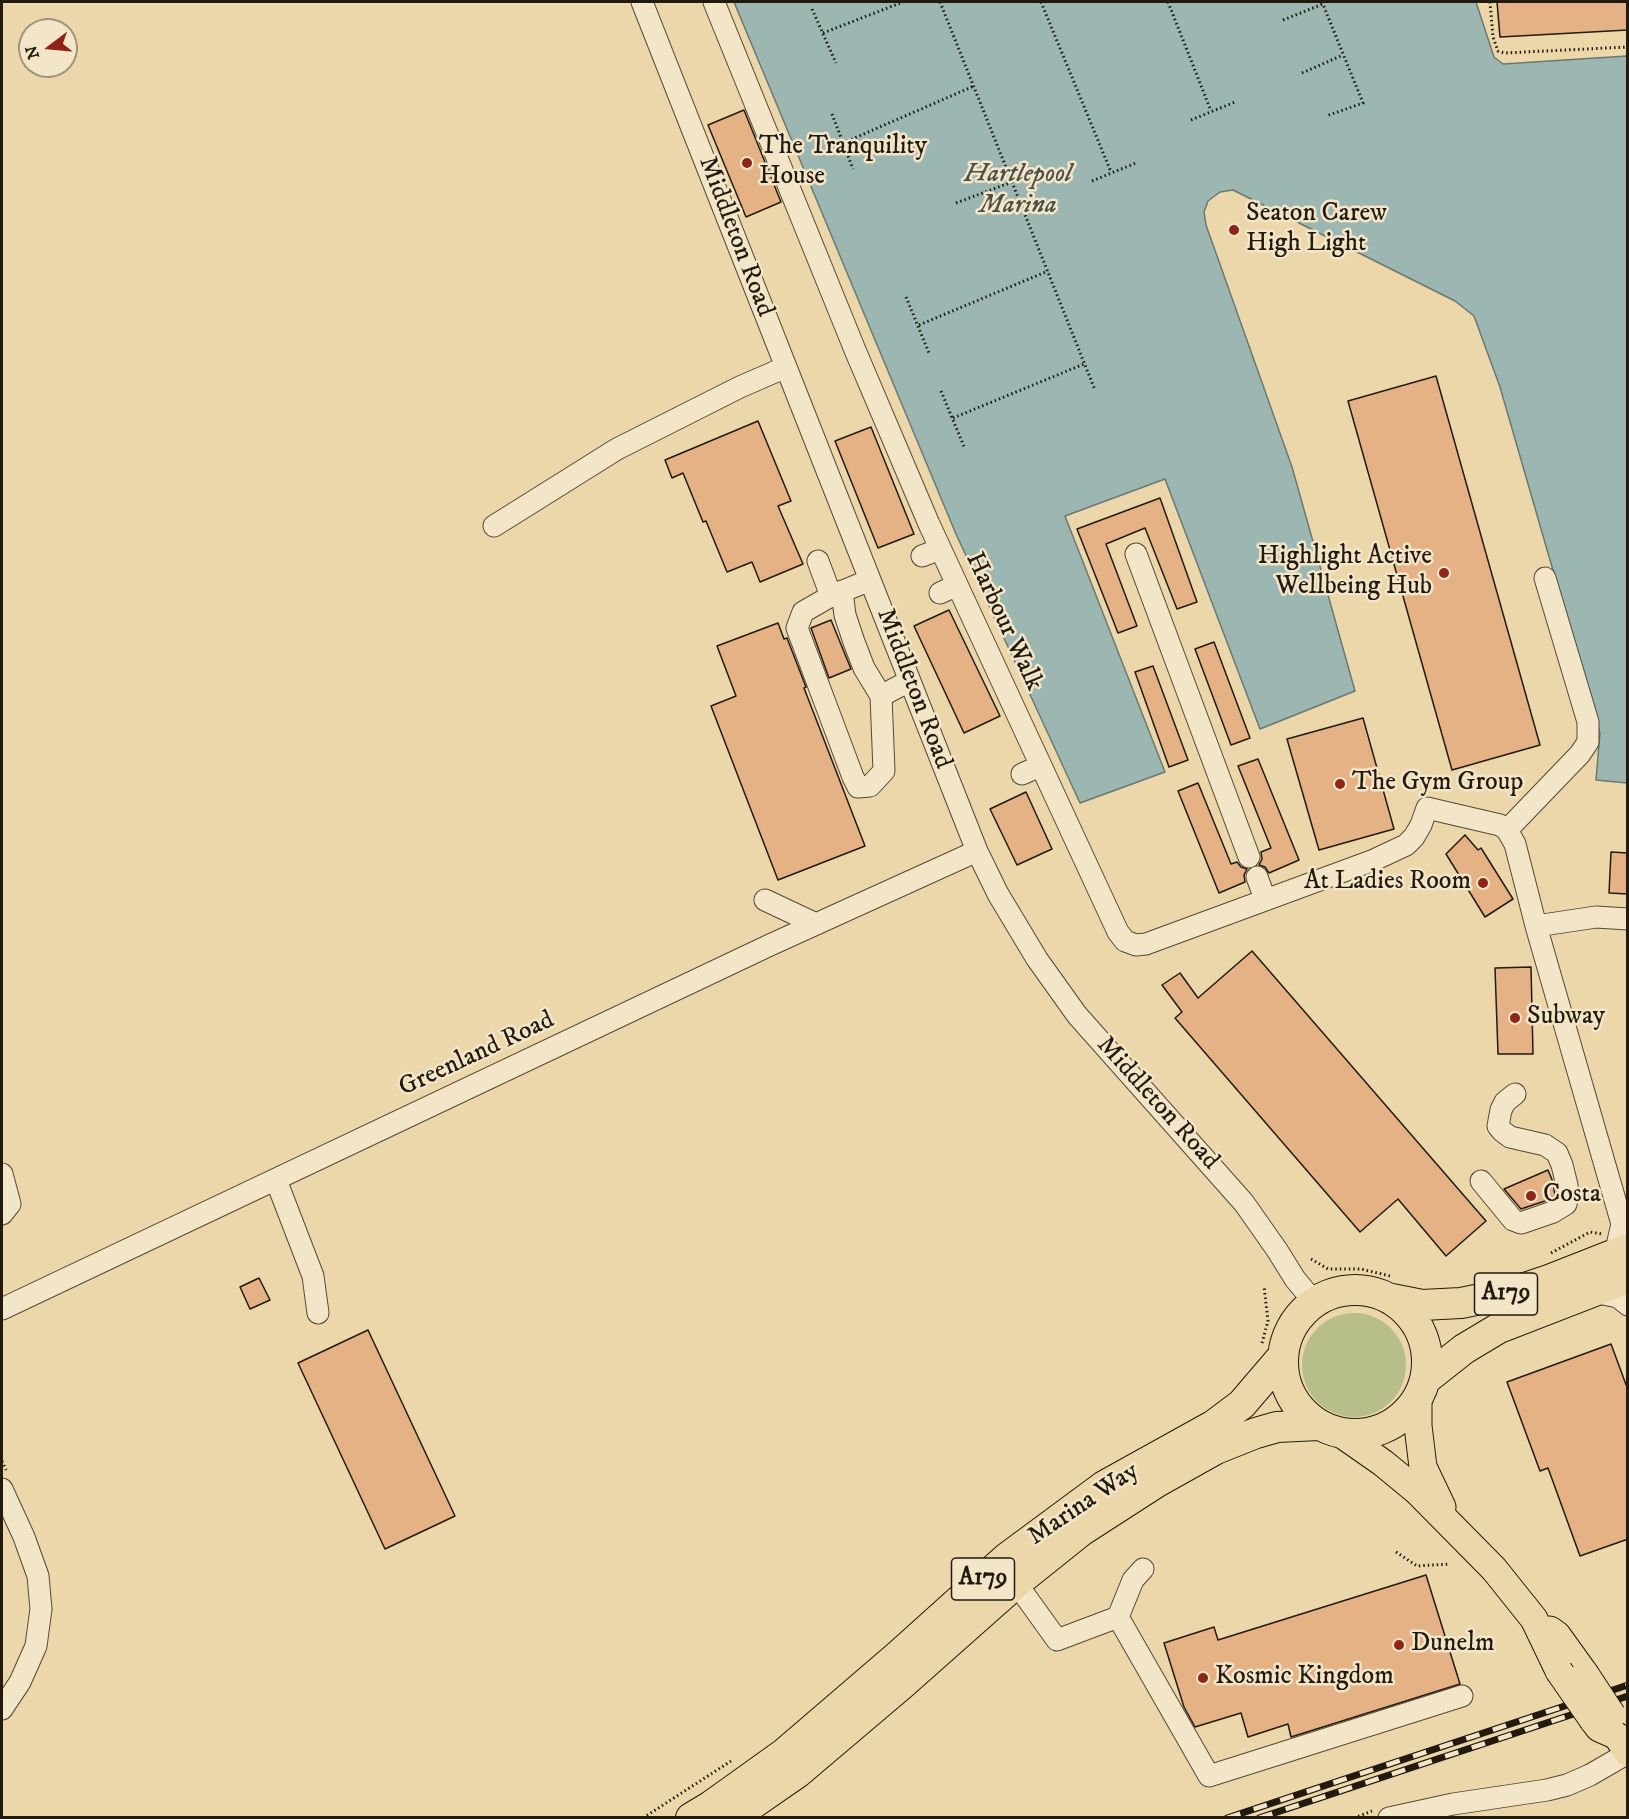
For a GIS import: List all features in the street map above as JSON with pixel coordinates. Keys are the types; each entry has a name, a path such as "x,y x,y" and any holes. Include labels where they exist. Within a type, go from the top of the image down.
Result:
{"highway":[{"name":"A179","path":"1620,1245 1592,1292 1499,1328 1464,1348 1422,1389 1403,1417 1384,1429 1363,1434 1330,1429 1303,1413 1291,1396 1271,1353 1288,1335 1298,1317 1314,1302 1332,1293 1353,1289 1373,1292 1396,1289 1422,1305 1471,1301 1510,1293 1549,1280 1620,1245"},
{"name":"A179","path":"1396,1289 1422,1334 1428,1356 1422,1389"},
{"name":"Marina Way","path":"691,1818 784,1753 898,1656 1008,1557 1104,1486 1214,1425 1242,1404 1271,1353"},
{"name":"Marina Way","path":"732,1818 796,1773 902,1684 1016,1583 1081,1531 1157,1482 1216,1449 1256,1432 1277,1427 1330,1429"}],"main road":[{"path":"1422,1389 1418,1426 1423,1467 1435,1496 1451,1524"},
{"path":"1330,1429 1383,1463 1417,1491 1494,1569 1534,1619 1615,1735"}],"street":[{"name":"Middleton Road","path":"642,2 909,681 977,851 998,894 1037,959 1077,1015 1244,1203 1295,1279 1314,1302"},
{"name":"Harbour Walk","path":"714,2 855,350 931,552 1031,770 1125,941 1136,945 1146,944 1374,860 1406,845 1421,825 1427,808 1494,823 1507,830"},
{"path":"494,526 617,449 740,387 786,367"},
{"path":"1136,554 1249,857"},
{"path":"818,561 837,593 864,668 881,696 884,771 870,786 858,787 796,628 803,612 837,593 870,580"},
{"path":"1545,578 1588,722 1588,742 1580,754 1507,830 1515,844 1620,1245"},
{"path":"881,696 909,681"},
{"name":"Greenland Road","path":"2,1309 816,924 977,851"},
{"path":"1257,878 1265,899"},
{"path":"765,900 816,924"},
{"path":"1536,926 1596,917 1628,919"},
{"path":"1481,1181 1513,1220 1521,1223 1553,1212 1566,1204 1567,1185 1557,1153 1545,1145 1510,1137 1498,1126 1505,1102 1515,1094"},
{"path":"2,1174 10,1204 2,1214"},
{"path":"276,1180 313,1276 318,1313"},
{"path":"1592,1292 1618,1297 1628,1305"},
{"path":"2,1489 24,1537 38,1576 41,1609 36,1646 20,1682 2,1709"},
{"path":"1016,1583 1057,1640 1118,1617 1133,1580 1143,1569"},
{"path":"1118,1617 1209,1776 1462,1696"},
{"path":"1391,1817 1567,1785 1590,1774 1615,1735"}],"path":[{"path":"823,33 903,2"},
{"path":"940,2 1095,390"},
{"path":"1041,2 1111,172"},
{"path":"1168,2 1211,111"},
{"path":"1490,2 1492,37 1498,51 1504,53 1628,47"},
{"path":"1283,20 1323,3 1363,103 1326,116"},
{"path":"812,9 836,63"},
{"path":"1302,73 1343,55"},
{"path":"843,143 974,86"},
{"path":"1191,120 1235,102"},
{"path":"832,114 853,169"},
{"path":"1092,181 1136,163"},
{"path":"956,203 1012,182"},
{"path":"919,325 1048,271"},
{"path":"906,297 929,353"},
{"path":"953,418 1085,364"},
{"path":"941,391 965,449"},
{"path":"1551,1253 1590,1232 1620,1245"},
{"path":"1311,1259 1328,1269 1361,1269 1396,1289"},
{"path":"1264,1286 1268,1321 1263,1341 1271,1353"},
{"path":"1396,1552 1417,1566 1450,1564"}],"green space":[{"path":"1354,1313 1374,1317 1391,1328 1402,1345 1406,1365 1402,1385 1391,1402 1374,1413 1354,1417 1334,1413 1317,1402 1306,1385 1302,1365 1306,1345 1317,1328 1334,1317"}],"water":[{"name":"Hartlepool Marina","path":"734,2 1476,2 1494,57 1503,64 1627,56 1627,783 1596,780 1600,733 1500,387 1474,316 1455,301 1233,190 1220,192 1208,201 1204,212 1206,225 1292,467 1355,691 1260,729 1165,479 1065,516 1165,772 1080,803 956,534"}],"building":[{"path":"1497,2 1628,2 1628,30 1500,37"},
{"name":"The Tranquility House","path":"744,110 781,202 746,217 708,125"},
{"name":"Highlight Active Wellbeing Hub","path":"1436,376 1540,745 1452,770 1348,401"},
{"path":"758,421 791,501 778,506 803,564 760,582 752,562 727,572 683,473 672,478 665,460"},
{"path":"871,427 914,534 878,548 835,441"},
{"path":"1160,498 1197,602 1177,609 1145,528 1106,544 1137,626 1118,633 1077,529"},
{"path":"949,610 1000,716 964,733 914,626"},
{"path":"831,620 851,669 829,678 811,628"},
{"path":"778,623 784,639 787,638 865,846 778,880 711,706 736,696 717,646"},
{"path":"1214,642 1250,738 1231,745 1195,649"},
{"path":"1153,666 1188,760 1169,767 1135,672"},
{"name":"The Gym Group","path":"1363,718 1394,829 1319,850 1287,739"},
{"path":"1258,759 1299,860 1269,873 1265,867 1259,865 1262,859 1261,852 1271,848 1238,766"},
{"path":"1198,783 1231,864 1237,862 1241,867 1247,869 1244,875 1245,882 1219,893 1178,791"},
{"path":"1026,792 1052,849 1017,865 990,809"},
{"name":"At Ladies Room","path":"1465,835 1478,850 1481,848 1513,899 1485,917 1446,854"},
{"path":"1611,852 1628,853 1628,894 1609,893"},
{"path":"1252,951 1486,1221 1446,1256 1398,1199 1360,1232 1175,1018 1182,1012 1162,985 1180,973 1198,998"},
{"path":"1531,967 1533,1054 1498,1054 1495,968"},
{"path":"1548,1170 1555,1196 1548,1200 1521,1209 1504,1189"},
{"path":"259,1278 270,1300 250,1309 240,1287"},
{"path":"368,1330 455,1516 385,1549 298,1363"},
{"path":"1611,1344 1628,1390 1628,1539 1580,1556 1548,1468 1540,1471 1507,1382"},
{"path":"1426,1575 1460,1684 1291,1737 1288,1724 1248,1737 1241,1713 1195,1727 1184,1707 1164,1643 1214,1627 1218,1640"}],"railway":[{"path":"1227,1818 1628,1685"},
{"path":"1259,1818 1628,1696"}],"place":[{"name":"The Tranquility House","path":"747,163"},
{"name":"Seaton Carew High Light","path":"1234,230"},
{"name":"Highlight Active Wellbeing Hub","path":"1444,573"},
{"name":"The Gym Group","path":"1340,784"},
{"name":"At Ladies Room","path":"1483,883"},
{"name":"Subway","path":"1515,1018"},
{"name":"Costa","path":"1531,1196"},
{"name":"Dunelm","path":"1399,1645"},
{"name":"Kosmic Kingdom","path":"1203,1678"}]}
